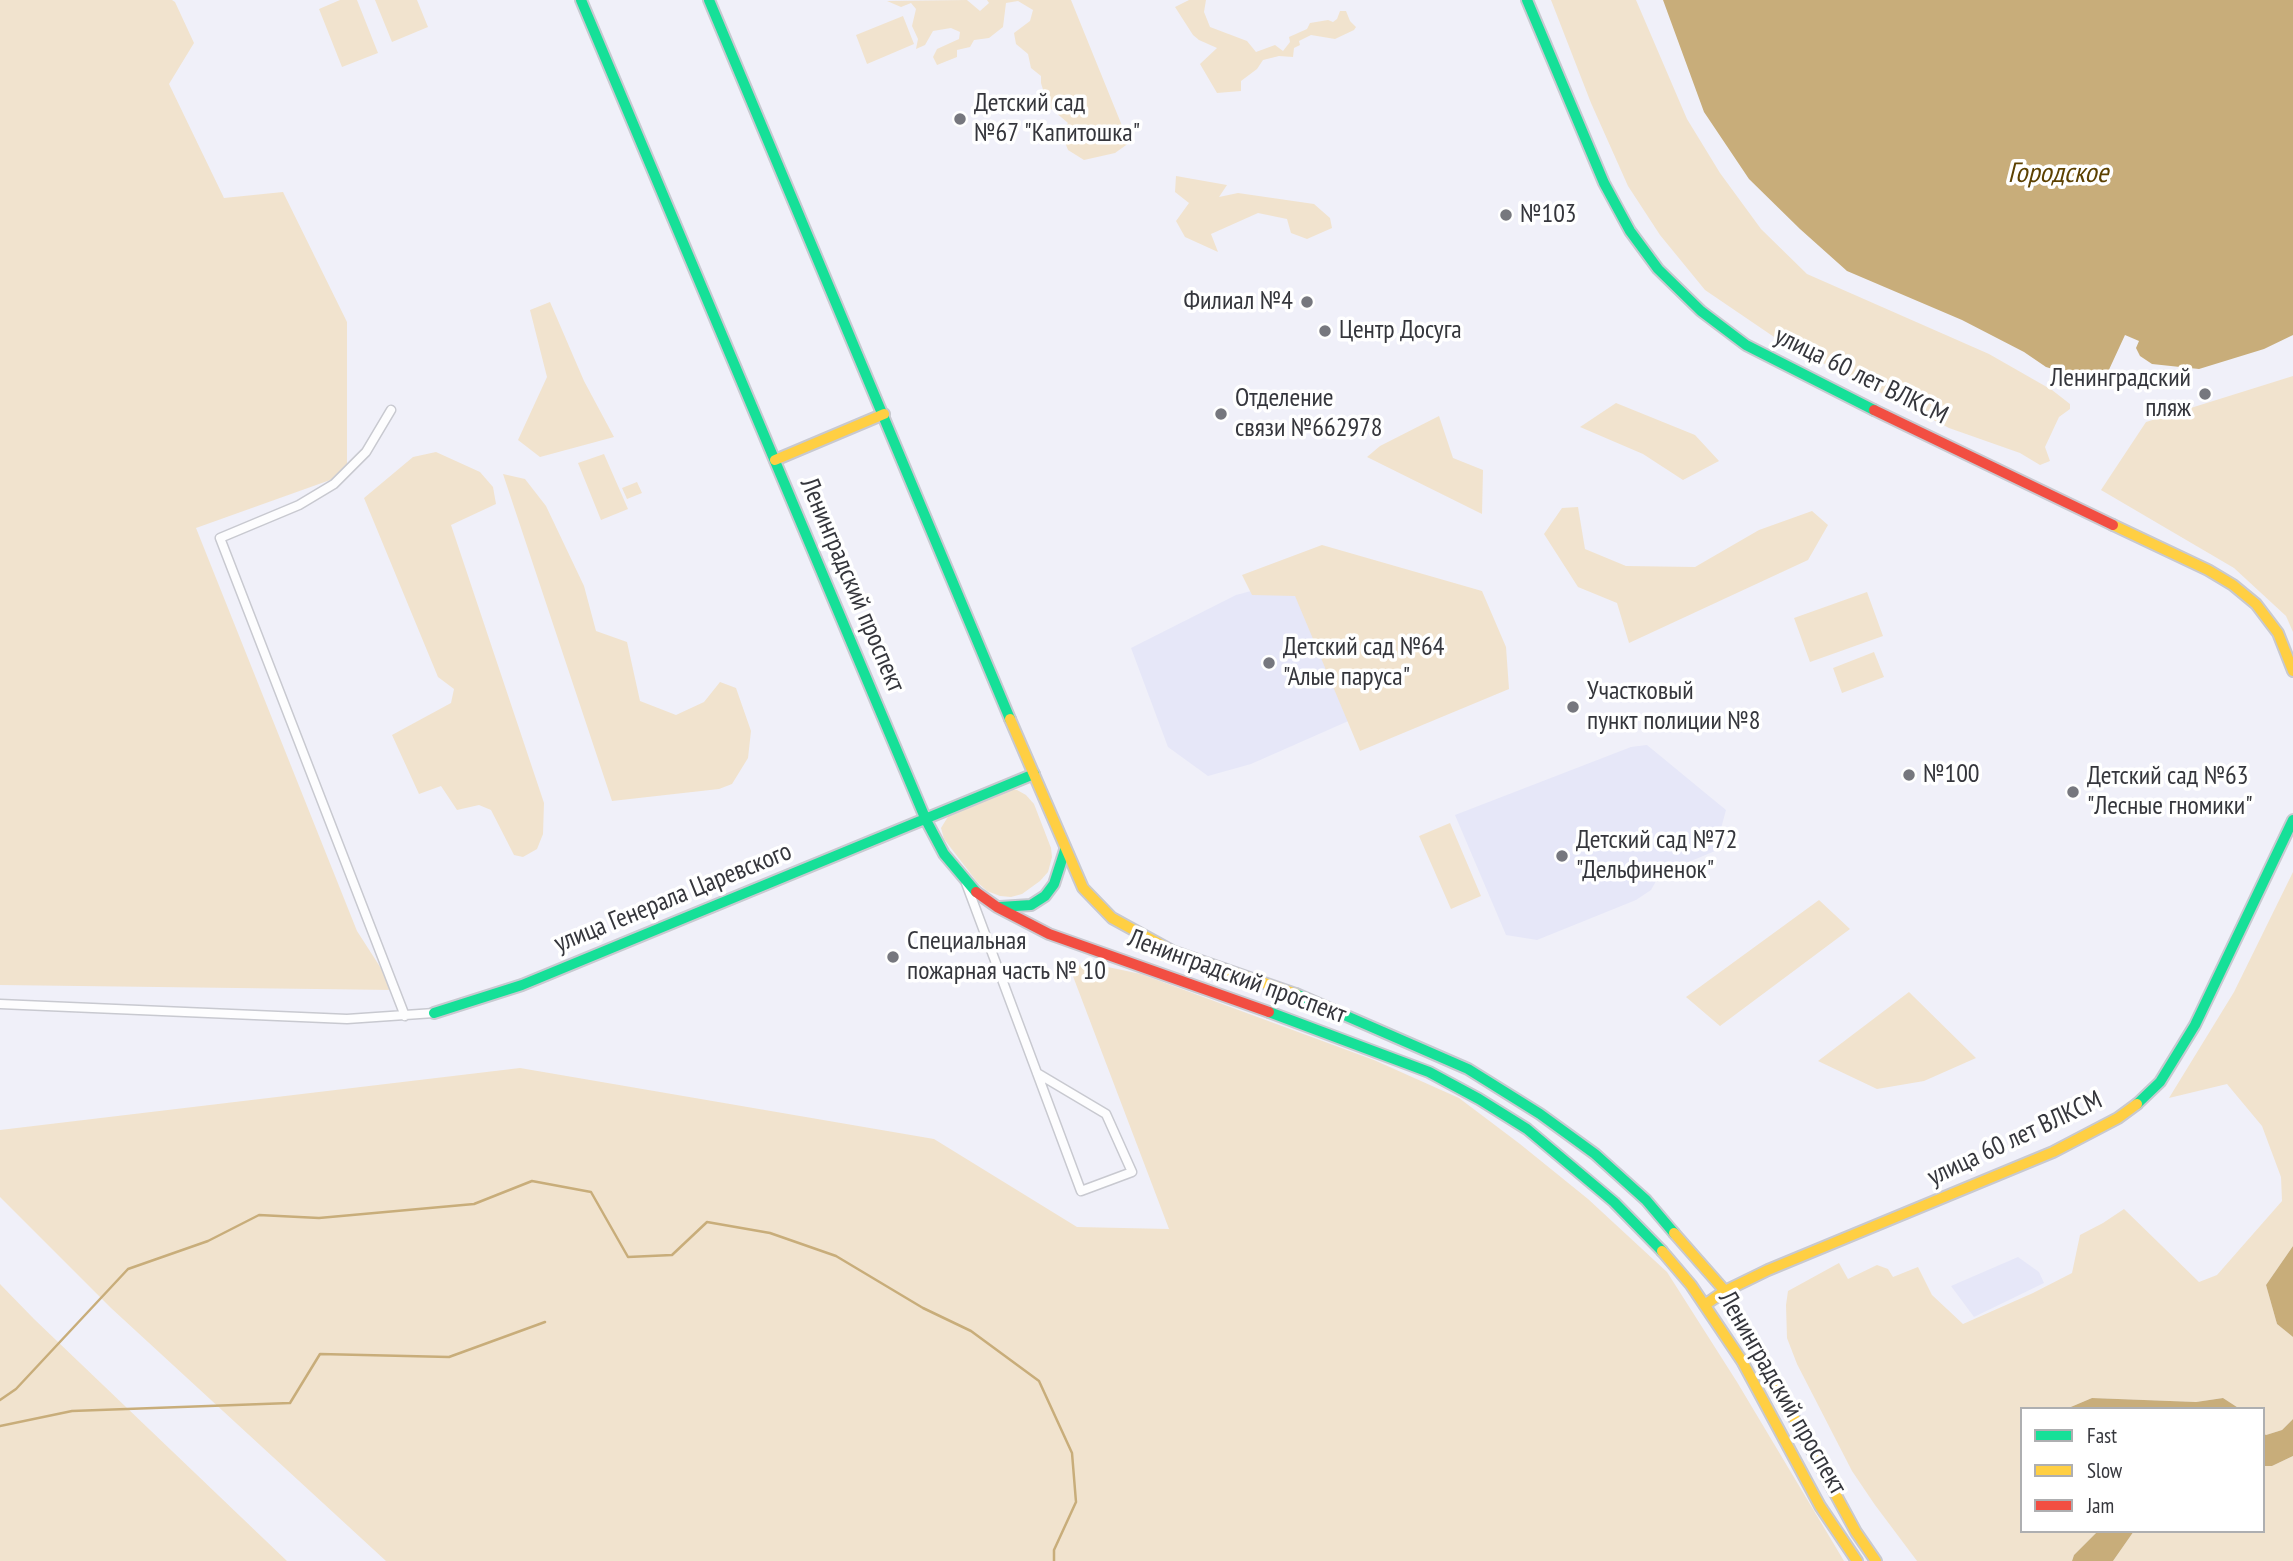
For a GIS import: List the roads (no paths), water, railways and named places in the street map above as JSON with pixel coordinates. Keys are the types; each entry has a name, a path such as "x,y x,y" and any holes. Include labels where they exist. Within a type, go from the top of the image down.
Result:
{"main road":[{"name":"Ленинградский проспект","path":"581,0 926,820 944,854 965,880 981,897 997,908 1049,934 1307,1025 1454,1084 1527,1129 1614,1202 1648,1236 1706,1304 1742,1361 1820,1506 1857,1561"},
{"name":"Ленинградский проспект","path":"709,0 1083,888 1112,918 1172,951 1316,1001 1468,1069 1540,1114 1595,1154 1646,1200 1725,1291 1856,1532 1877,1561"},
{"name":"улица 60 лет ВЛКСМ","path":"1527,0 1604,183 1630,231 1658,269 1701,311 1746,345 1888,417 2205,568 2233,585 2256,604 2278,633 2293,671"},
{"path":"775,460 884,414"},
{"name":"улица Генерала Царевского","path":"434,1013 522,985 1034,774"},
{"name":"улица 60 лет ВЛКСМ","path":"1706,1304 1725,1291 1768,1270 2053,1152 2118,1118 2142,1101 2160,1082 2195,1025 2293,820"},
{"path":"997,908 1031,905 1045,896 1055,884 1065,850"}],"street":[{"path":"391,410 366,452 334,484 299,505 220,538 405,1016"},
{"path":"965,880 1081,1191 1132,1172 1106,1114 1037,1073"},
{"path":"0,1004 347,1019 434,1013"}],"water":[{"name":"Городское","path":"1663,0 2293,0 2293,335 2264,349 2199,369 2152,364 2140,356 2136,348 2139,341 2125,335 2107,374 2069,374 2046,367 2024,352 1962,320 1847,271 1749,179 1704,112"},
{"path":"2293,1246 2293,1337 2277,1324 2266,1285"},
{"path":"2092,1398 2196,1402 2223,1398 2237,1407 2071,1407"},
{"path":"2293,1419 2293,1456 2272,1466 2265,1466 2265,1434 2282,1430"},
{"path":"2096,1533 2133,1533 2113,1561 2072,1561 2074,1555"}],"waterway":[{"path":"0,1400 16,1389 128,1269 208,1241 259,1215 319,1218 474,1204 532,1181 591,1192 628,1257 672,1255 707,1222 770,1233 836,1256 923,1308 971,1331 1039,1381 1072,1453 1076,1502 1054,1550 1054,1561"},
{"path":"0,1426 72,1411 290,1403 320,1354 449,1357 545,1322"}],"place":[{"name":"Детский сад №67 \"Капитошка\"","path":"960,119"},
{"name":"№103","path":"1506,215"},
{"name":"Филиал №4","path":"1307,302"},
{"name":"Центр Досуга","path":"1325,331"},
{"name":"Ленинградский пляж","path":"2205,394"},
{"name":"Отделение связи №662978","path":"1221,414"},
{"name":"Детский сад №64 \"Алые паруса\"","path":"1269,663"},
{"name":"Участковый пункт полиции №8","path":"1573,707"},
{"name":"№100","path":"1909,775"},
{"name":"Детский сад №63 \"Лесные гномики\"","path":"2073,792"},
{"name":"Детский сад №72 \"Дельфиненок\"","path":"1562,856"},
{"name":"Специальная пожарная часть № 10","path":"893,957"}]}
